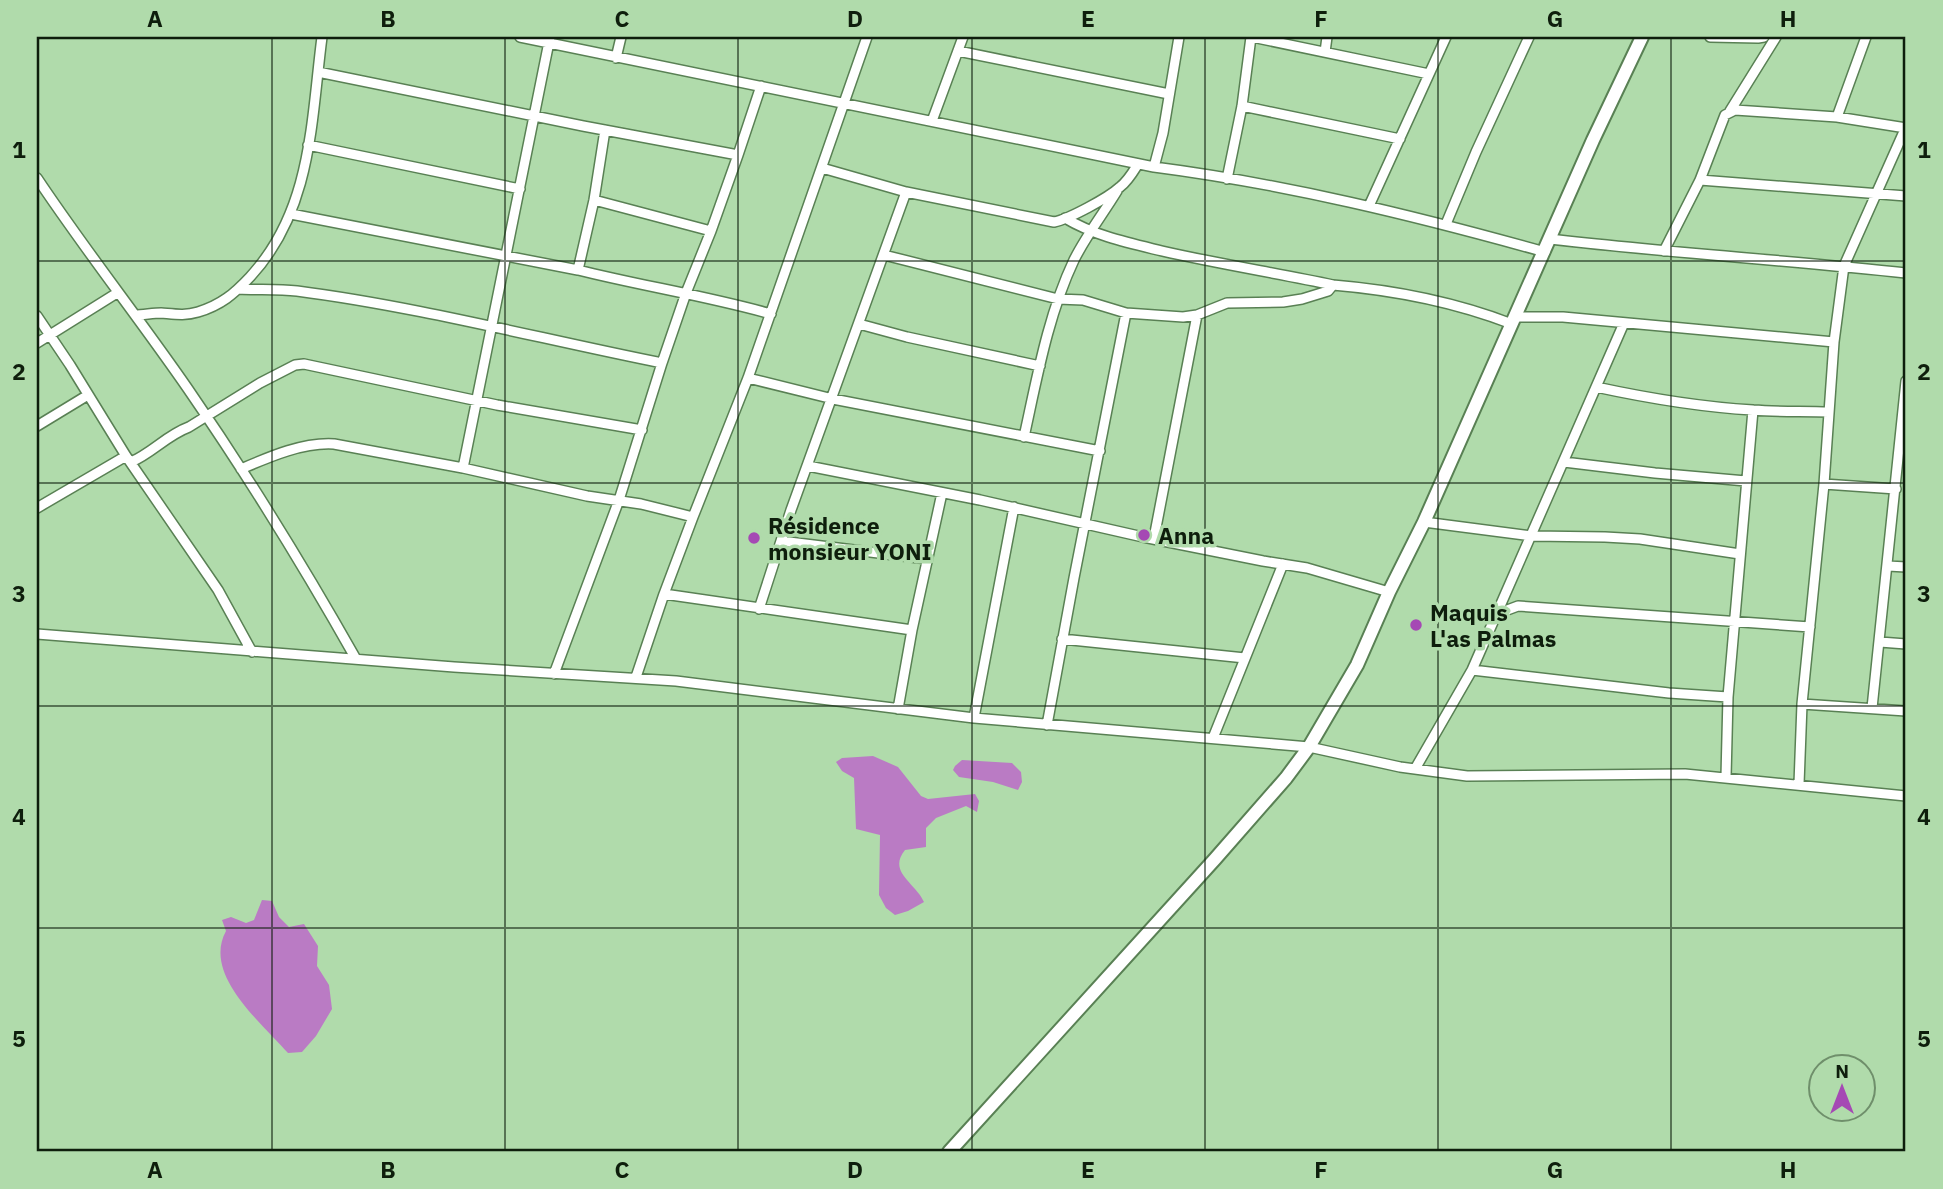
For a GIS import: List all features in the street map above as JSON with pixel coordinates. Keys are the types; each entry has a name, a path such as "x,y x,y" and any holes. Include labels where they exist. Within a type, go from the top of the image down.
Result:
{"street":[{"path":"135,316 199,312 222,302 239,289 262,264 291,214 302,179 309,145 322,37"},
{"path":"520,37 549,40 616,58 1138,164 1369,206 1548,246 1664,251 1906,273"},
{"path":"616,58 621,37"},
{"path":"636,677 664,594 748,378 867,37"},
{"path":"932,121 963,37"},
{"path":"1154,167 1179,37"},
{"path":"1227,179 1242,106 1251,37 1429,74"},
{"path":"1325,52 1327,37"},
{"path":"1369,206 1446,37"},
{"path":"1446,224 1529,37"},
{"path":"949,1152 1215,859 1286,778 1309,747 1357,665 1642,37"},
{"path":"1710,37 1764,37"},
{"path":"1664,251 1700,180 1725,115 1776,37"},
{"path":"1837,117 1866,37"},
{"path":"463,468 549,40"},
{"path":"958,51 1169,94"},
{"path":"318,72 738,155"},
{"path":"554,674 619,500 686,293 711,231 761,86"},
{"path":"1242,106 1400,139"},
{"path":"1730,111 1837,117 1906,127 1844,266 1834,342 1824,485 1802,704 1799,784"},
{"path":"578,270 594,200 605,130"},
{"path":"309,145 520,189"},
{"path":"1024,437 1058,299 1075,259 1091,232 1138,164"},
{"path":"822,168 906,192 1054,222 1118,190"},
{"path":"37,178 241,470 356,659"},
{"path":"1700,180 1906,196"},
{"path":"759,609 906,192"},
{"path":"594,200 711,231"},
{"path":"291,214 578,270 771,314"},
{"path":"1065,218 1091,232 1122,242 1333,285 1364,287 1513,320 1563,317 1834,342"},
{"path":"884,255 1058,299 1083,300 1126,313 1163,317 1197,315 1227,303 1302,299 1328,291 1333,285"},
{"path":"239,289 295,291 491,325 662,363"},
{"path":"37,343 117,293"},
{"path":"1047,725 1126,313"},
{"path":"1154,538 1197,315"},
{"path":"37,316 128,459 218,590 252,652"},
{"path":"1415,769 1472,670 1624,323"},
{"path":"859,324 1040,366"},
{"path":"37,508 128,459 139,458 177,431 189,427 260,383 301,364 642,430"},
{"path":"748,378 833,399 1100,451"},
{"path":"1872,708 1905,419 1906,381"},
{"path":"1596,387 1633,395 1753,410 1829,412"},
{"path":"37,426 88,395"},
{"path":"1726,778 1728,697 1753,410"},
{"path":"241,470 299,449 330,444 463,468 693,517"},
{"path":"1564,462 1746,481"},
{"path":"808,466 1338,575 1389,592"},
{"path":"1824,485 1896,489"},
{"path":"898,709 942,493"},
{"path":"974,718 1014,507"},
{"path":"1424,522 1532,536 1640,539 1740,554"},
{"path":"781,541 927,559"},
{"path":"1213,738 1283,564"},
{"path":"1888,566 1906,567"},
{"path":"1507,587 1518,606"},
{"path":"664,594 912,630"},
{"path":"1494,615 1518,606 1810,627"},
{"path":"37,634 554,674 636,677 974,718 1309,747 1415,769 1467,776 1685,774 1906,796"},
{"path":"1062,639 1245,659"},
{"path":"1881,642 1906,644"},
{"path":"1472,670 1669,693 1728,697"},
{"path":"1802,704 1906,711"}],"shaded area":[{"path":"873,756 898,767 921,796 928,799 975,794 979,801 977,812 966,806 936,818 926,828 926,847 905,850 900,858 901,871 924,902 895,915 886,908 879,895 880,835 856,829 854,778 842,771 836,762 842,758"},
{"path":"962,760 1012,763 1021,772 1022,782 1018,790 993,782 959,777 953,770"},
{"path":"262,900 272,901 279,917 289,927 304,924 318,946 317,966 329,985 332,1009 316,1036 302,1052 288,1053 251,1013 228,981 222,964 221,948 226,931 222,920 231,917 246,923 254,920"}],"place":[{"name":"Anna","path":"1144,535"},
{"name":"Résidence monsieur YONI","path":"754,538"},
{"name":"Maquis L'as Palmas","path":"1416,625"}]}
